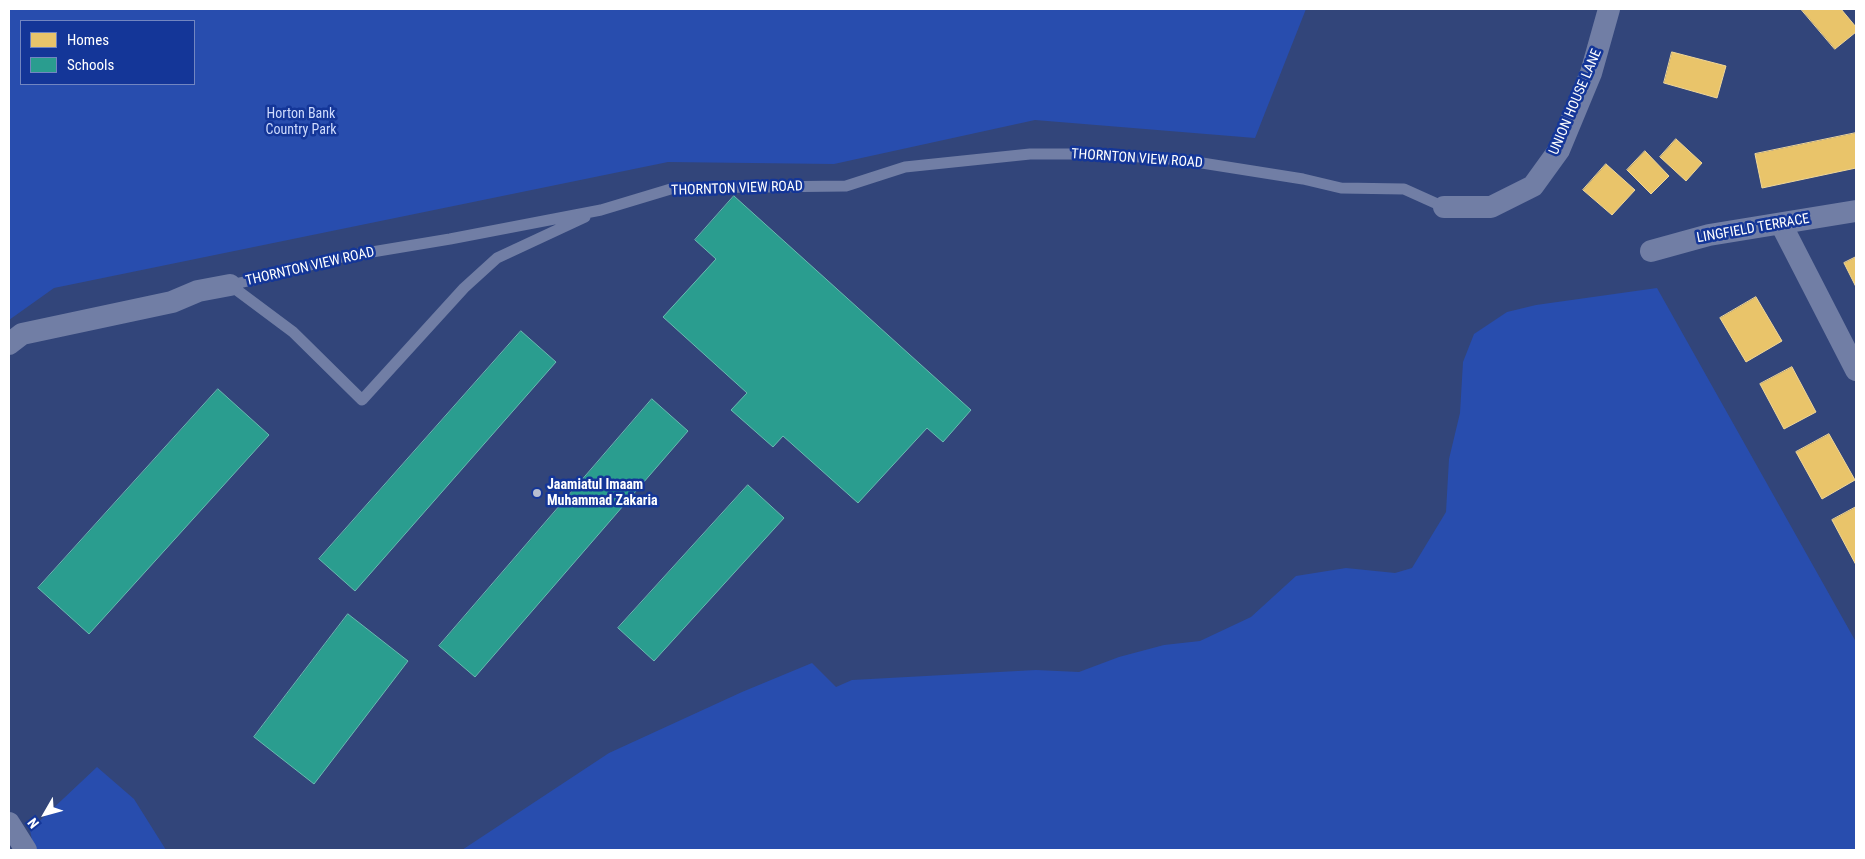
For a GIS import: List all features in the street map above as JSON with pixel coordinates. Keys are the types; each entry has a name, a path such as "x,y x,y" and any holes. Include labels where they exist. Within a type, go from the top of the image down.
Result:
{"street":[{"name":"UNION HOUSE LANE","path":"1444,206 1491,207 1533,186 1559,150 1592,73 1610,9"},
{"name":"LINGFIELD TERRACE","path":"1651,251 1709,235 1856,211"},
{"path":"1781,224 1856,370"},
{"name":"THORNTON VIEW ROAD","path":"9,344 22,334 172,302 198,292 230,285"},
{"path":"9,824 26,850"}],"lane":[{"name":"THORNTON VIEW ROAD","path":"230,285 336,258 450,239 602,210 674,188 846,186 905,167 1030,154 1097,154 1183,160 1303,179 1341,188 1404,189 1444,206"},
{"path":"230,285 293,332 362,400 464,288 497,258 602,210"}],"green space":[{"name":"Horton Bank Country Park","path":"9,9 1306,9 1255,138 1035,120 834,164 668,162 54,288 9,320"},
{"path":"1657,288 1856,642 1856,850 462,850 609,753 742,692 812,663 836,687 852,680 1036,670 1079,672 1119,657 1164,645 1200,641 1251,617 1296,576 1346,568 1395,573 1412,568 1446,512 1449,459 1460,413 1463,362 1474,334 1507,312 1536,305"},
{"path":"97,767 134,799 166,850 34,850 30,830"}],"building: Homes":[{"path":"1801,9 1841,9 1856,27 1856,32 1835,49"},
{"path":"1672,52 1726,66 1717,98 1664,83"},
{"path":"1856,133 1856,168 1762,188 1755,154"},
{"path":"1676,139 1702,163 1686,181 1660,157"},
{"path":"1645,151 1669,176 1651,194 1627,170"},
{"path":"1606,164 1635,190 1612,215 1583,190"},
{"path":"1856,257 1856,287 1844,263"},
{"path":"1756,297 1782,341 1746,362 1720,318"},
{"path":"1792,367 1816,412 1784,429 1760,384"},
{"path":"1829,434 1855,480 1822,499 1796,452"},
{"path":"1856,507 1856,565 1832,520"}],"building: Schools":[{"path":"734,196 971,410 943,442 927,428 858,503 783,436 773,447 731,410 747,393 663,317 716,259 695,240"},
{"path":"521,331 556,362 355,591 319,559"},
{"path":"218,389 269,435 89,634 38,588"},
{"path":"652,399 688,431 475,677 439,646"},
{"path":"748,485 784,518 654,661 618,628"},
{"path":"348,614 408,661 314,784 254,737"}],"place":[{"name":"Jaamiatul Imaam Muhammad Zakaria","path":"537,493"}]}
